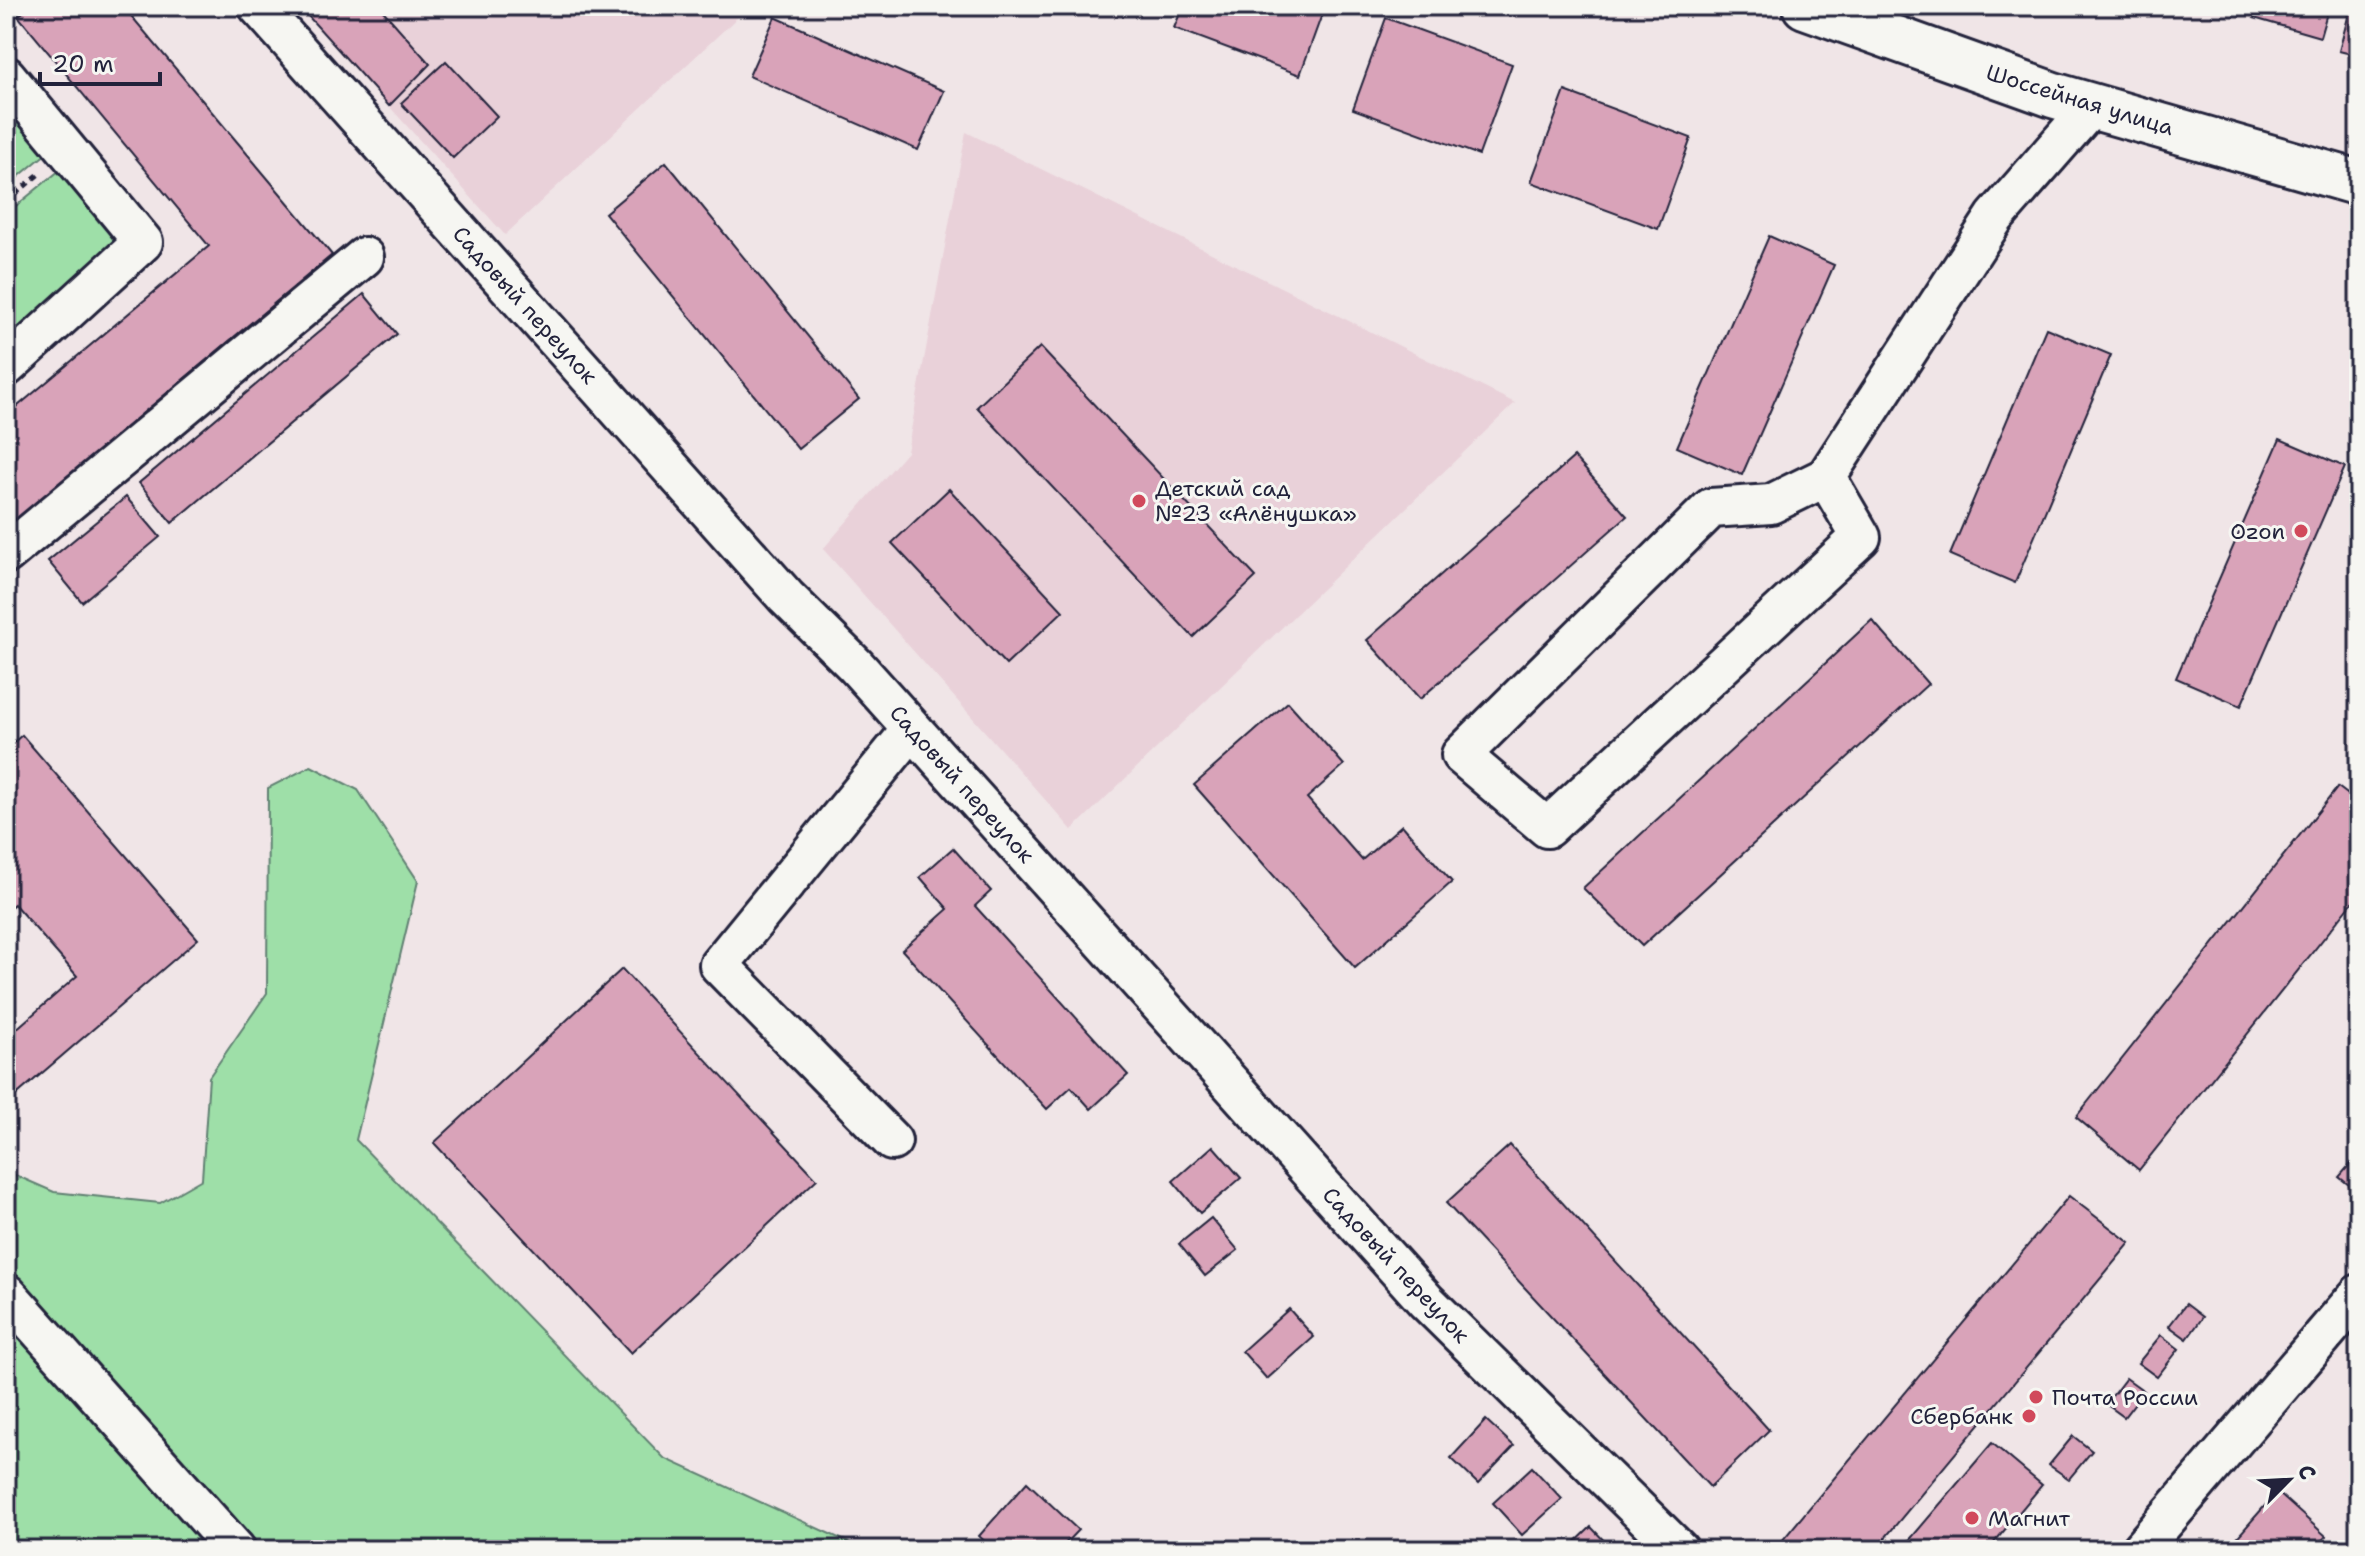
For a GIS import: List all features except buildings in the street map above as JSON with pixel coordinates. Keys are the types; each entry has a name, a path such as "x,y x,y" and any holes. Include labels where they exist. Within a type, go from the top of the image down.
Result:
{"main road":[{"name":"Шоссейная улица","path":"1805,6 2053,95 2359,183"}],"street":[{"name":"Садовый переулок","path":"258,6 786,597 856,666 1426,1301 1679,1550"},
{"path":"6,76 143,242 6,367"},
{"path":"1826,477 1861,537 1547,828 1461,755 1711,508 1771,504 1826,477 1995,217 2092,106"},
{"path":"6,554 364,257"},
{"path":"892,1141 719,965 912,729"},
{"path":"6,1293 236,1550"},
{"path":"2140,1550 2358,1299"}],"shaded area":[{"path":"299,6 744,6 740,15 505,235"},
{"name":"Детский сад №23 «Алёнушка»","path":"966,132 1515,403 1072,830 823,549 907,452"}],"green space":[{"path":"6,94 53,148 6,187"},
{"path":"65,166 115,236 113,249 18,340 6,326 6,214"},
{"path":"311,766 358,790 418,881 356,1140 664,1458 865,1550 10,1550 6,1546 6,1171 54,1192 160,1203 202,1179 209,1077 267,993 268,788"}],"place":[{"name":"Детский сад №23 «Алёнушка»","path":"1139,501"},
{"name":"Ozon","path":"2301,531"},
{"name":"Почта России","path":"2036,1397"},
{"name":"Сбербанк","path":"2029,1416"},
{"name":"Магнит","path":"1972,1518"}]}
